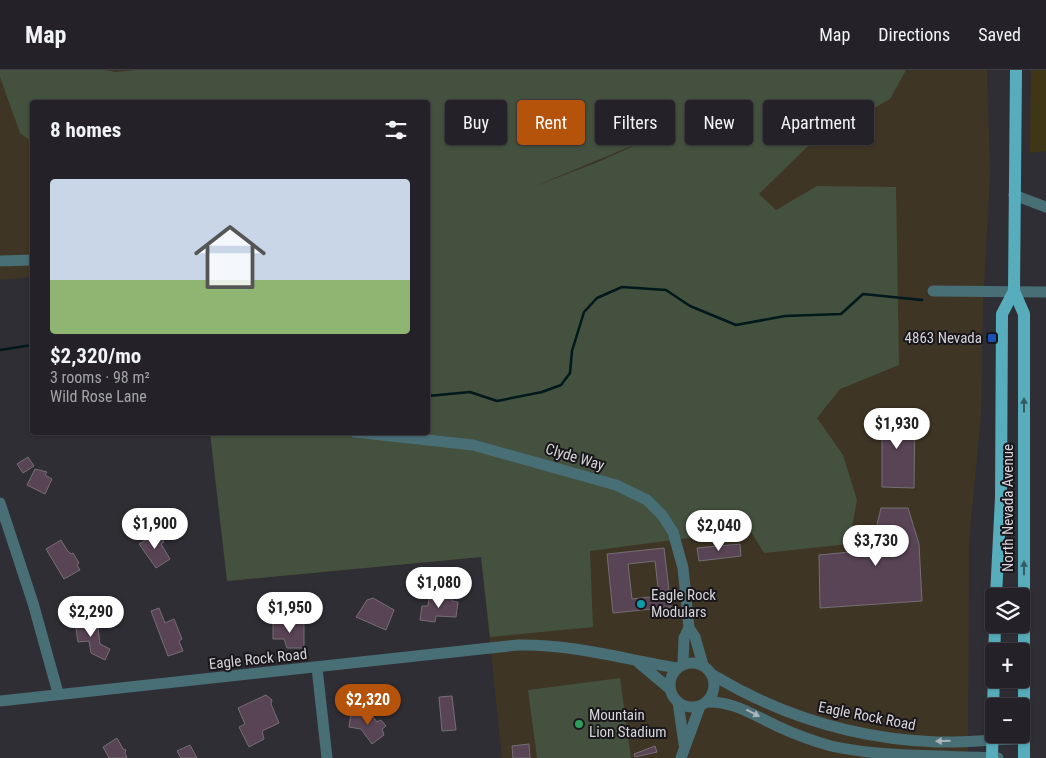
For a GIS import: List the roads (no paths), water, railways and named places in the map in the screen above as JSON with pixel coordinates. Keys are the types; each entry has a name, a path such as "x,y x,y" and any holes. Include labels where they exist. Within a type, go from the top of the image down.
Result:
{"main road":[{"name":"North Nevada Avenue","path":"1016,70 1014,291 1024,314 1025,698"},
{"name":"North Nevada Avenue","path":"996,588 1001,498 1002,314 1014,291"},
{"path":"993,698 995,633"},
{"path":"992,743 992,758"},
{"name":"North Nevada Avenue","path":"1024,758 1025,743"}],"street":[{"path":"1014,195 1046,208"},
{"path":"0,261 30,260"},
{"path":"933,291 1046,292"},
{"name":"Clyde Way","path":"384,435 473,444 616,485 639,495 662,515 673,532 682,568 689,628"},
{"path":"0,503 33,603 58,693"},
{"path":"670,689 670,681 680,666 684,638 689,628 695,637 703,665"},
{"name":"Eagle Rock Road","path":"0,701 58,693 145,687 518,645 557,646 637,662 680,666 690,662 703,665 713,675 754,698 802,718 831,727 910,740 940,742 985,740"},
{"name":"Eagle Rock Road","path":"637,662 670,689 678,702"},
{"path":"317,668 327,758"},
{"path":"681,758 684,744 703,704 714,689 713,675"},
{"path":"684,744 678,702 692,707 703,704 730,704 792,732 831,746 864,753 892,756 998,758"}],"waterway":[{"path":"430,396 470,392 497,401 542,392 561,385 570,373 572,351 584,312 597,298 622,287 666,290 690,306 736,325 785,316 841,314 863,294 922,300"},
{"path":"0,350 30,345"}],"place":[{"name":"4863 Nevada","path":"992,338"},
{"name":"Eagle Rock Modulars","path":"641,604"},
{"name":"Mountain Lion Stadium","path":"579,724"}]}
